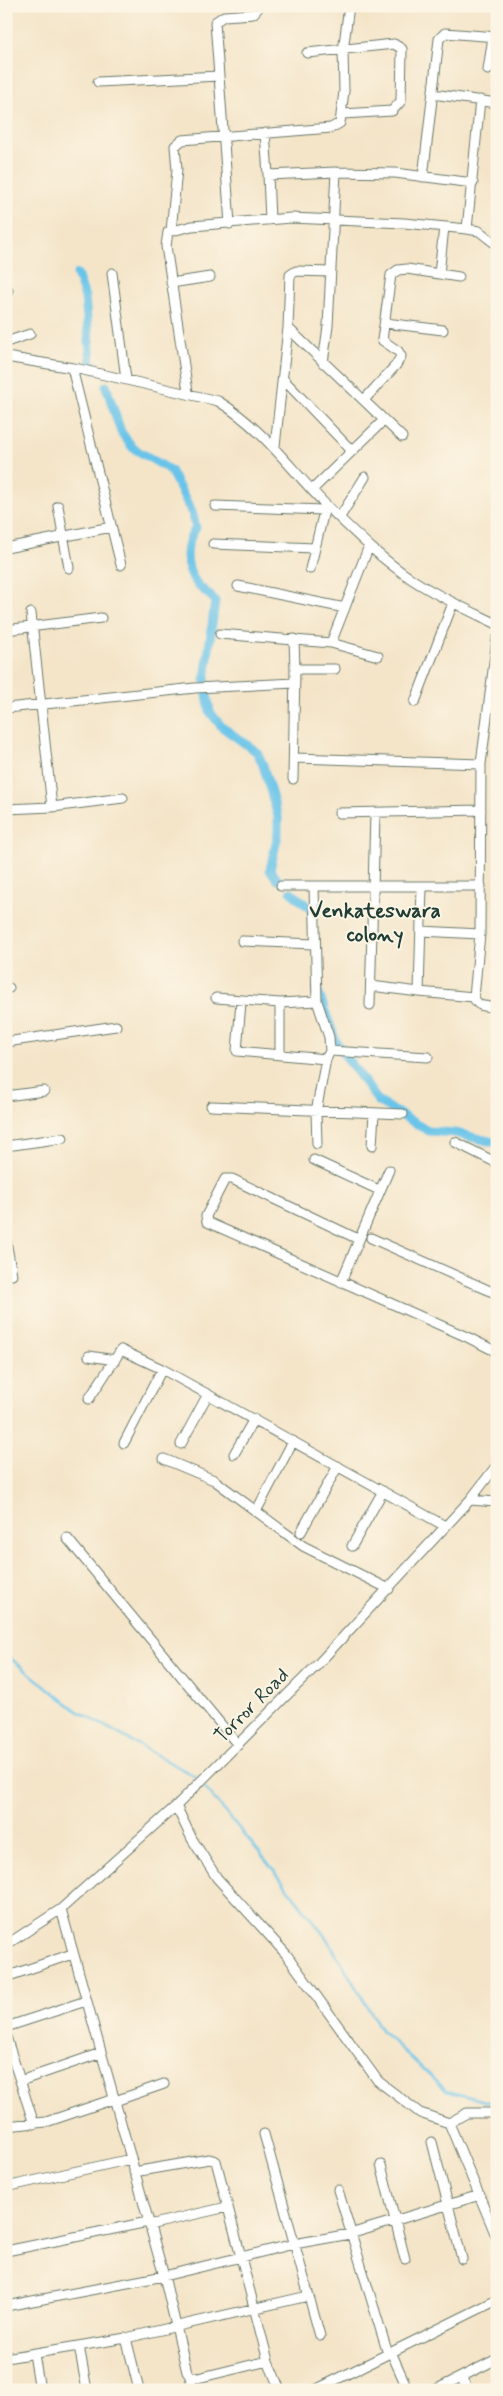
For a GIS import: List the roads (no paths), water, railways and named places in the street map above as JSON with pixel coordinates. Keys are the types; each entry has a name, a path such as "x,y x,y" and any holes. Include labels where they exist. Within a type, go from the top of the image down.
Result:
{"street":[{"path":"230,224 215,22 224,16 253,14 260,6"},
{"path":"171,231 177,170 175,146 182,140 331,128 340,123 343,114 343,51 349,6"},
{"path":"423,176 439,39 445,33 495,37 488,70"},
{"path":"307,52 343,51 394,44 402,48 401,101 396,107 392,111 343,114"},
{"path":"98,82 219,76"},
{"path":"433,94 497,103"},
{"path":"467,229 480,100"},
{"path":"266,133 270,220"},
{"path":"268,175 336,172 395,173 473,183"},
{"path":"324,363 336,172"},
{"path":"188,392 166,246 168,232 179,228 270,220 334,219 467,229 479,231 490,237 497,245"},
{"path":"439,274 444,226"},
{"path":"364,400 396,365 401,356 398,351 382,342 391,275 398,270 407,269 459,277"},
{"path":"275,446 288,328 290,275 296,271 331,272"},
{"path":"112,274 126,379"},
{"path":"172,283 210,277"},
{"path":"385,323 442,330"},
{"path":"288,328 402,438"},
{"path":"6,342 30,334"},
{"path":"6,357 126,379 188,392 218,401 237,413 275,446 313,489 324,507 340,517 369,546 413,580 453,603 497,624"},
{"path":"72,368 121,565"},
{"path":"283,379 352,451"},
{"path":"313,489 383,421"},
{"path":"340,517 365,477"},
{"path":"58,506 69,568"},
{"path":"215,506 324,507"},
{"path":"310,569 324,507"},
{"path":"6,548 111,527"},
{"path":"213,544 315,548"},
{"path":"331,643 369,546"},
{"path":"238,586 345,608"},
{"path":"415,702 453,603"},
{"path":"31,613 52,807"},
{"path":"6,630 101,618"},
{"path":"220,634 331,643 378,656"},
{"path":"293,779 295,758 294,639"},
{"path":"497,639 481,764 480,934 474,997 475,1002 480,1006 497,1007"},
{"path":"295,669 335,669"},
{"path":"7,708 204,687 295,683"},
{"path":"295,758 481,764"},
{"path":"6,809 52,807 123,798"},
{"path":"339,812 375,813 481,810"},
{"path":"370,1005 375,813"},
{"path":"281,886 480,886"},
{"path":"314,886 314,944 317,1000 329,1037 328,1055 316,1112 317,1144"},
{"path":"420,992 422,886"},
{"path":"421,931 480,934"},
{"path":"242,941 314,944"},
{"path":"371,986 474,997"},
{"path":"216,998 240,1002 280,1003 317,1000"},
{"path":"240,1002 237,1051 280,1055 428,1057"},
{"path":"280,1003 280,1055"},
{"path":"6,1042 116,1026"},
{"path":"6,1096 44,1091"},
{"path":"211,1106 316,1112 402,1114"},
{"path":"372,1146 374,1113"},
{"path":"6,1146 63,1138"},
{"path":"455,1142 497,1163"},
{"path":"314,1160 379,1190"},
{"path":"341,1282 388,1170"},
{"path":"358,1238 232,1179 225,1179 208,1211 207,1222 497,1352"},
{"path":"371,1238 497,1294"},
{"path":"6,1241 12,1275"},
{"path":"89,1399 121,1350 162,1369 445,1526"},
{"path":"89,1356 115,1360"},
{"path":"124,1443 162,1369"},
{"path":"181,1444 208,1394"},
{"path":"234,1454 254,1419"},
{"path":"259,1506 293,1441"},
{"path":"164,1458 214,1480 303,1546 389,1589"},
{"name":"Torror Road","path":"6,1945 61,1909 176,1806 318,1664 389,1589 470,1500 497,1465"},
{"path":"301,1532 338,1466"},
{"path":"352,1546 383,1491"},
{"path":"470,1500 497,1502"},
{"path":"67,1538 238,1745"},
{"path":"176,1806 192,1839 211,1870 286,1954 378,2081 420,2113 449,2123 497,2238"},
{"path":"61,1909 72,1954 164,2276 177,2325 184,2366 190,2376 193,2390"},
{"path":"6,1977 72,1954"},
{"path":"6,2027 86,2001"},
{"path":"6,2037 34,2124"},
{"path":"20,2081 101,2053"},
{"path":"6,2126 34,2124 164,2084"},
{"path":"449,2123 466,2113 497,2113"},
{"path":"264,2134 320,2336"},
{"path":"432,2142 462,2259"},
{"path":"6,2188 131,2159"},
{"path":"134,2172 209,2159 216,2161 268,2361 280,2390"},
{"path":"381,2165 405,2259"},
{"path":"338,2190 350,2234 389,2353 408,2390"},
{"path":"6,2306 164,2276 294,2244 350,2234 480,2195"},
{"path":"6,2251 227,2208"},
{"path":"6,2358 126,2338 308,2296"},
{"path":"315,2390 497,2300"},
{"path":"126,2338 138,2390"},
{"path":"79,2346 87,2390"},
{"path":"34,2354 40,2390"},
{"path":"435,2390 497,2358"},
{"path":"190,2376 198,2378 268,2361"},
{"path":"461,2377 468,2390"}],"waterway":[{"path":"77,274 85,297 91,362 96,370"},
{"path":"106,386 121,432 133,448 170,470 192,512 196,528 189,541 188,563 197,584 215,601 205,680"},
{"path":"207,694 210,712 222,727 257,752 263,765 278,817 278,834 270,870 278,880"},
{"path":"291,892 311,909 313,918"},
{"path":"317,989 337,1044 378,1101 428,1131 455,1133 497,1143"},
{"path":"6,1655 76,1710 196,1777"},
{"path":"205,1788 265,1859 327,1939 382,2031 447,2091 497,2104"}],"district":[{"name":"Venkateswara colony","path":"375,923"}]}
